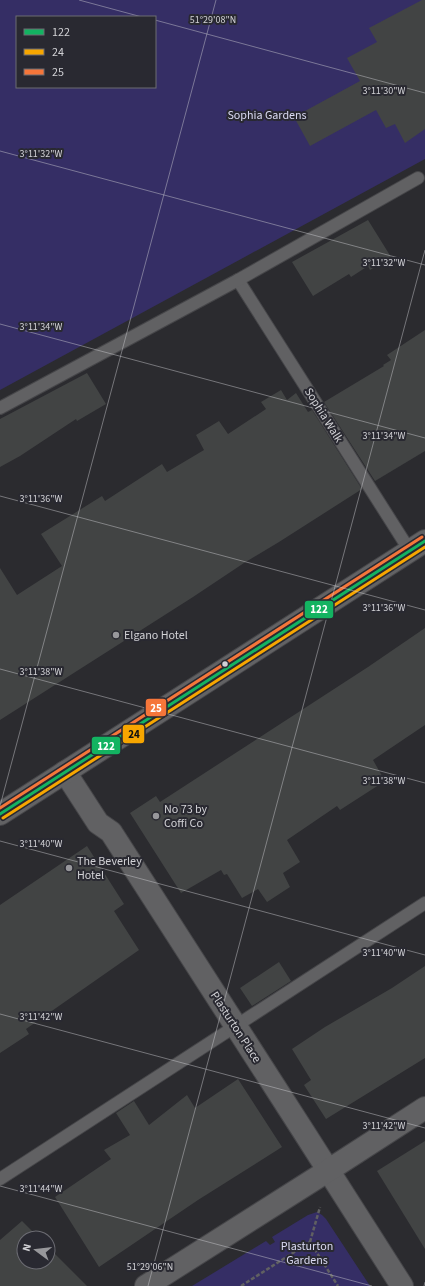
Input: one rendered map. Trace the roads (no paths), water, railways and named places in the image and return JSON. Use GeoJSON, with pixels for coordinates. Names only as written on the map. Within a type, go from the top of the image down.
{"type":"FeatureCollection","features":[{"type":"Feature","properties":{"kind":"main road"},"geometry":{"type":"LineString","coordinates":[[0,814],[418,546]]}},
{"type":"Feature","properties":{"kind":"street","name":"Plasturton Place"},"geometry":{"type":"LineString","coordinates":[[66,772],[98,823],[111,832],[402,1286]]}},
{"type":"Feature","properties":{"kind":"street"},"geometry":{"type":"LineString","coordinates":[[146,1286],[425,1108]]}},
{"type":"Feature","properties":{"kind":"lane"},"geometry":{"type":"LineString","coordinates":[[0,408],[238,280],[418,178]]}},
{"type":"Feature","properties":{"kind":"lane","name":"Sophia Walk"},"geometry":{"type":"LineString","coordinates":[[238,280],[418,546]]}},
{"type":"Feature","properties":{"kind":"lane"},"geometry":{"type":"LineString","coordinates":[[0,1179],[425,903]]}},
{"type":"Feature","properties":{"kind":"place","name":"Elgano Hotel"},"geometry":{"type":"Point","coordinates":[116,635]}},
{"type":"Feature","properties":{"kind":"place","name":"No 73 by Coffi Co"},"geometry":{"type":"Point","coordinates":[156,816]}},
{"type":"Feature","properties":{"kind":"place","name":"The Beverley Hotel"},"geometry":{"type":"Point","coordinates":[69,868]}},
{"type":"Feature","properties":{"kind":"park label","name":"Sophia Gardens"},"geometry":{"type":"Point","coordinates":[267,115]}},
{"type":"Feature","properties":{"kind":"park label","name":"Plasturton Gardens"},"geometry":{"type":"Point","coordinates":[307,1253]}}]}
